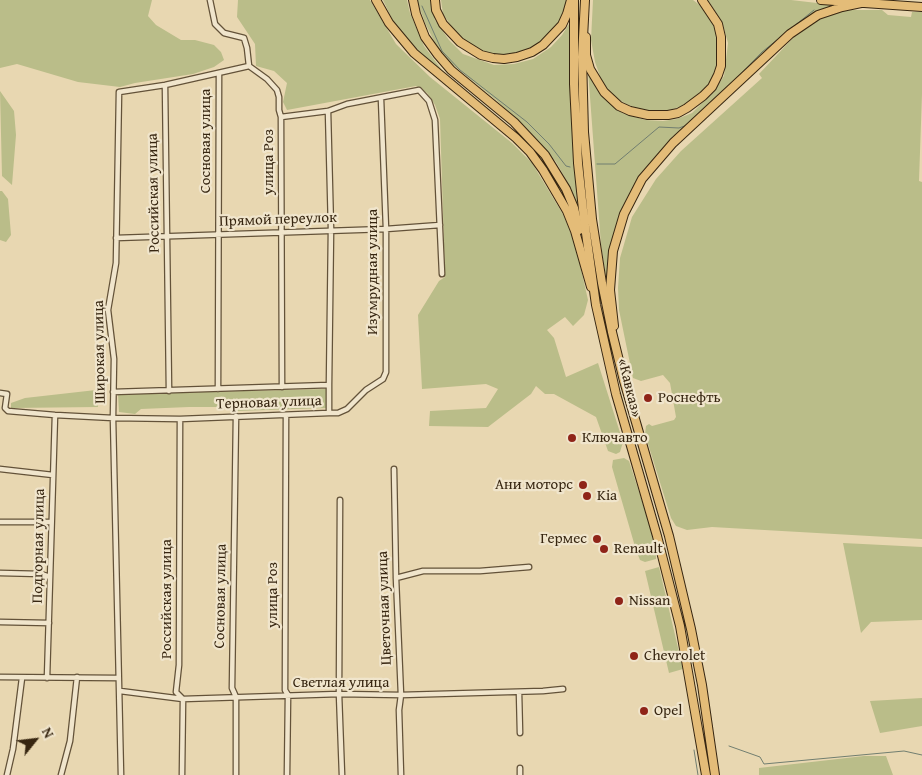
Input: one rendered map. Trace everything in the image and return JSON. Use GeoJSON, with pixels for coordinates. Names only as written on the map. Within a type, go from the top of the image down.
{"type":"FeatureCollection","features":[{"type":"Feature","properties":{"kind":"main road"},"geometry":{"type":"LineString","coordinates":[[376,0],[389,23],[414,53],[516,138],[535,158],[567,211],[575,231],[596,305]]}},
{"type":"Feature","properties":{"kind":"main road"},"geometry":{"type":"LineString","coordinates":[[413,0],[416,14],[426,37],[438,55],[451,70],[514,122],[532,140],[556,171],[574,208],[596,305]]}},
{"type":"Feature","properties":{"kind":"main road"},"geometry":{"type":"LineString","coordinates":[[435,0],[436,10],[443,24],[460,42],[481,55],[504,59],[532,52],[543,45],[562,25],[573,0]]}},
{"type":"Feature","properties":{"kind":"main road","name":"«Кавказ»"},"geometry":{"type":"LineString","coordinates":[[573,0],[574,84],[578,163],[596,305],[616,394],[673,597],[690,674],[706,775]]}},
{"type":"Feature","properties":{"kind":"main road"},"geometry":{"type":"LineString","coordinates":[[584,2],[586,55],[590,69],[604,92],[624,109],[658,116],[678,113],[696,102],[712,87],[718,75],[722,52],[721,37],[718,24],[702,0]]}},
{"type":"Feature","properties":{"kind":"main road"},"geometry":{"type":"LineString","coordinates":[[821,0],[901,3],[922,7]]}},
{"type":"Feature","properties":{"kind":"main road","name":"«Кавказ»"},"geometry":{"type":"LineString","coordinates":[[584,2],[582,65],[587,172],[602,283],[618,360],[669,536],[681,588],[702,685],[715,775]]}},
{"type":"Feature","properties":{"kind":"main road"},"geometry":{"type":"LineString","coordinates":[[618,360],[610,290],[613,251],[624,214],[642,179],[672,143],[790,34],[824,13],[842,6],[861,3]]}},
{"type":"Feature","properties":{"kind":"main road"},"geometry":{"type":"LineString","coordinates":[[643,487],[658,528],[663,530],[664,526],[646,467],[644,451]]}},
{"type":"Feature","properties":{"kind":"main road"},"geometry":{"type":"LineString","coordinates":[[673,597],[665,556],[667,551],[671,553],[681,588]]}},
{"type":"Feature","properties":{"kind":"street"},"geometry":{"type":"LineString","coordinates":[[210,0],[215,24],[220,31],[244,38],[249,66]]}},
{"type":"Feature","properties":{"kind":"street","name":"Широкая улица"},"geometry":{"type":"LineString","coordinates":[[121,775],[113,418],[114,358],[108,310],[116,263],[119,92],[165,85],[249,66]]}},
{"type":"Feature","properties":{"kind":"street","name":"улица Роз"},"geometry":{"type":"LineString","coordinates":[[249,66],[267,79],[277,90],[279,97],[281,117],[282,387]]}},
{"type":"Feature","properties":{"kind":"street","name":"Сосновая улица"},"geometry":{"type":"LineString","coordinates":[[218,389],[219,74]]}},
{"type":"Feature","properties":{"kind":"street","name":"Российская улица"},"geometry":{"type":"LineString","coordinates":[[165,85],[169,391]]}},
{"type":"Feature","properties":{"kind":"street"},"geometry":{"type":"LineString","coordinates":[[281,117],[328,111],[347,104],[381,99],[419,90],[429,101],[435,120],[442,274]]}},
{"type":"Feature","properties":{"kind":"street","name":"Изумрудная улица"},"geometry":{"type":"LineString","coordinates":[[329,414],[347,409],[366,390],[383,379],[386,372],[386,229],[381,99]]}},
{"type":"Feature","properties":{"kind":"street"},"geometry":{"type":"LineString","coordinates":[[328,111],[330,230],[329,385]]}},
{"type":"Feature","properties":{"kind":"street","name":"Прямой переулок"},"geometry":{"type":"LineString","coordinates":[[116,238],[386,229],[440,225]]}},
{"type":"Feature","properties":{"kind":"street","name":"Терновая улица"},"geometry":{"type":"LineString","coordinates":[[0,393],[7,394],[5,408],[8,411],[55,415],[180,419],[329,414],[329,385],[113,392]]}},
{"type":"Feature","properties":{"kind":"street","name":"Подгорная улица"},"geometry":{"type":"LineString","coordinates":[[47,678],[50,522],[55,415]]}},
{"type":"Feature","properties":{"kind":"street","name":"улица Роз"},"geometry":{"type":"LineString","coordinates":[[286,415],[285,690],[288,695],[287,775]]}},
{"type":"Feature","properties":{"kind":"street","name":"Сосновая улица"},"geometry":{"type":"LineString","coordinates":[[236,416],[232,688],[236,697],[236,775]]}},
{"type":"Feature","properties":{"kind":"street","name":"Российская улица"},"geometry":{"type":"LineString","coordinates":[[180,419],[179,664],[176,692],[183,699],[182,775]]}},
{"type":"Feature","properties":{"kind":"street"},"geometry":{"type":"LineString","coordinates":[[0,469],[53,475]]}},
{"type":"Feature","properties":{"kind":"street","name":"Цветочная улица"},"geometry":{"type":"LineString","coordinates":[[394,469],[401,695],[399,710],[401,775]]}},
{"type":"Feature","properties":{"kind":"street"},"geometry":{"type":"LineString","coordinates":[[340,500],[339,694],[342,775]]}},
{"type":"Feature","properties":{"kind":"street"},"geometry":{"type":"LineString","coordinates":[[0,522],[50,522]]}},
{"type":"Feature","properties":{"kind":"street"},"geometry":{"type":"LineString","coordinates":[[396,578],[423,571],[480,571],[529,567]]}},
{"type":"Feature","properties":{"kind":"street"},"geometry":{"type":"LineString","coordinates":[[0,573],[41,574],[50,577]]}},
{"type":"Feature","properties":{"kind":"street"},"geometry":{"type":"LineString","coordinates":[[0,622],[49,623]]}},
{"type":"Feature","properties":{"kind":"street"},"geometry":{"type":"LineString","coordinates":[[0,677],[118,678]]}},
{"type":"Feature","properties":{"kind":"street"},"geometry":{"type":"LineString","coordinates":[[7,775],[13,749],[22,678]]}},
{"type":"Feature","properties":{"kind":"street"},"geometry":{"type":"LineString","coordinates":[[61,775],[70,741],[77,678]]}},
{"type":"Feature","properties":{"kind":"street","name":"Светлая улица"},"geometry":{"type":"LineString","coordinates":[[120,691],[183,699],[288,695],[519,692],[563,689]]}},
{"type":"Feature","properties":{"kind":"street"},"geometry":{"type":"LineString","coordinates":[[519,692],[520,733]]}},
{"type":"Feature","properties":{"kind":"street"},"geometry":{"type":"LineString","coordinates":[[520,768],[520,775]]}},
{"type":"Feature","properties":{"kind":"green space"},"geometry":{"type":"Polygon","coordinates":[[[0,0],[152,0],[148,16],[156,25],[181,40],[195,40],[214,45],[221,52],[224,60],[214,67],[193,74],[120,87],[78,82],[17,64],[0,68],[0,0]]]}},
{"type":"Feature","properties":{"kind":"green space"},"geometry":{"type":"Polygon","coordinates":[[[238,0],[370,0],[396,44],[430,77],[512,143],[532,163],[564,216],[576,247],[588,300],[584,315],[573,326],[565,317],[547,330],[554,338],[566,377],[598,363],[623,442],[620,452],[616,454],[608,451],[596,417],[554,394],[545,394],[536,386],[531,394],[488,427],[429,426],[430,411],[486,408],[498,389],[486,384],[422,389],[418,315],[439,281],[445,277],[440,119],[435,105],[427,93],[416,86],[287,110],[283,102],[287,83],[274,71],[256,66],[255,44],[237,17],[238,0]]]}},
{"type":"Feature","properties":{"kind":"green space"},"geometry":{"type":"Polygon","coordinates":[[[383,0],[407,0],[410,13],[424,46],[442,70],[420,54],[393,21],[383,0]]]}},
{"type":"Feature","properties":{"kind":"green space"},"geometry":{"type":"Polygon","coordinates":[[[417,0],[430,0],[435,20],[449,40],[463,54],[494,65],[514,64],[533,59],[551,47],[571,21],[573,131],[579,211],[568,183],[556,162],[530,132],[496,100],[453,65],[438,49],[425,23],[417,0]]]}},
{"type":"Feature","properties":{"kind":"green space"},"geometry":{"type":"Polygon","coordinates":[[[441,0],[567,0],[560,22],[548,39],[533,50],[514,56],[495,57],[476,50],[460,39],[443,14],[441,0]]]}},
{"type":"Feature","properties":{"kind":"green space"},"geometry":{"type":"Polygon","coordinates":[[[593,0],[693,0],[701,6],[715,27],[719,46],[715,75],[707,87],[683,106],[666,111],[639,109],[613,96],[602,82],[595,62],[591,40],[593,0]]]}},
{"type":"Feature","properties":{"kind":"green space"},"geometry":{"type":"Polygon","coordinates":[[[708,0],[791,0],[834,5],[819,12],[764,55],[654,159],[636,182],[607,284],[601,245],[588,70],[606,98],[622,113],[645,120],[663,121],[677,119],[692,113],[714,91],[724,76],[728,43],[722,22],[708,0]]]}},
{"type":"Feature","properties":{"kind":"green space"},"geometry":{"type":"Polygon","coordinates":[[[882,10],[888,15],[911,17],[912,12],[922,12],[919,181],[922,182],[922,539],[712,527],[687,530],[676,526],[671,518],[645,434],[646,426],[649,424],[652,426],[674,420],[676,417],[670,383],[663,375],[641,381],[633,378],[619,310],[620,258],[632,217],[656,179],[681,151],[762,78],[759,74],[793,38],[822,18],[837,11],[882,10]]]}},
{"type":"Feature","properties":{"kind":"green space"},"geometry":{"type":"Polygon","coordinates":[[[0,91],[14,111],[16,135],[12,185],[2,176],[0,91]]]}},
{"type":"Feature","properties":{"kind":"green space"},"geometry":{"type":"Polygon","coordinates":[[[0,191],[8,199],[11,235],[6,242],[0,240],[0,191]]]}},
{"type":"Feature","properties":{"kind":"green space"},"geometry":{"type":"Polygon","coordinates":[[[327,389],[327,408],[236,411],[222,407],[189,407],[141,409],[135,414],[119,412],[118,394],[327,389]]]}},
{"type":"Feature","properties":{"kind":"green space"},"geometry":{"type":"Polygon","coordinates":[[[96,390],[98,407],[11,408],[11,403],[25,398],[96,390]]]}},
{"type":"Feature","properties":{"kind":"green space"},"geometry":{"type":"Polygon","coordinates":[[[624,458],[629,461],[656,544],[656,559],[645,562],[640,560],[636,550],[612,467],[613,460],[624,458]]]}},
{"type":"Feature","properties":{"kind":"green space"},"geometry":{"type":"Polygon","coordinates":[[[843,543],[922,547],[922,620],[871,622],[861,633],[843,543]]]}},
{"type":"Feature","properties":{"kind":"green space"},"geometry":{"type":"Polygon","coordinates":[[[659,567],[683,669],[669,673],[645,571],[659,567]]]}},
{"type":"Feature","properties":{"kind":"green space"},"geometry":{"type":"Polygon","coordinates":[[[922,698],[922,726],[880,733],[870,701],[922,698]]]}},
{"type":"Feature","properties":{"kind":"green space"},"geometry":{"type":"Polygon","coordinates":[[[864,756],[886,756],[893,775],[759,775],[759,768],[864,756]]]}},
{"type":"Feature","properties":{"kind":"waterway"},"geometry":{"type":"LineString","coordinates":[[422,6],[442,51],[460,70],[527,122],[549,144],[566,166],[570,167]]}},
{"type":"Feature","properties":{"kind":"waterway"},"geometry":{"type":"LineString","coordinates":[[729,86],[762,52],[814,10]]}},
{"type":"Feature","properties":{"kind":"waterway"},"geometry":{"type":"LineString","coordinates":[[597,164],[615,164],[659,127],[679,128],[687,125]]}},
{"type":"Feature","properties":{"kind":"waterway"},"geometry":{"type":"LineString","coordinates":[[729,746],[760,757],[764,764],[904,751],[922,755]]}},
{"type":"Feature","properties":{"kind":"waterway"},"geometry":{"type":"LineString","coordinates":[[694,750],[698,775]]}},
{"type":"Feature","properties":{"kind":"place","name":"Роснефть"},"geometry":{"type":"Point","coordinates":[648,398]}},
{"type":"Feature","properties":{"kind":"place","name":"Ключавто"},"geometry":{"type":"Point","coordinates":[572,438]}},
{"type":"Feature","properties":{"kind":"place","name":"Ани моторс"},"geometry":{"type":"Point","coordinates":[583,485]}},
{"type":"Feature","properties":{"kind":"place","name":"Kia"},"geometry":{"type":"Point","coordinates":[587,496]}},
{"type":"Feature","properties":{"kind":"place","name":"Гермес"},"geometry":{"type":"Point","coordinates":[597,539]}},
{"type":"Feature","properties":{"kind":"place","name":"Renault"},"geometry":{"type":"Point","coordinates":[604,549]}},
{"type":"Feature","properties":{"kind":"place","name":"Nissan"},"geometry":{"type":"Point","coordinates":[619,601]}},
{"type":"Feature","properties":{"kind":"place","name":"Chevrolet"},"geometry":{"type":"Point","coordinates":[634,656]}},
{"type":"Feature","properties":{"kind":"place","name":"Opel"},"geometry":{"type":"Point","coordinates":[644,711]}}]}
